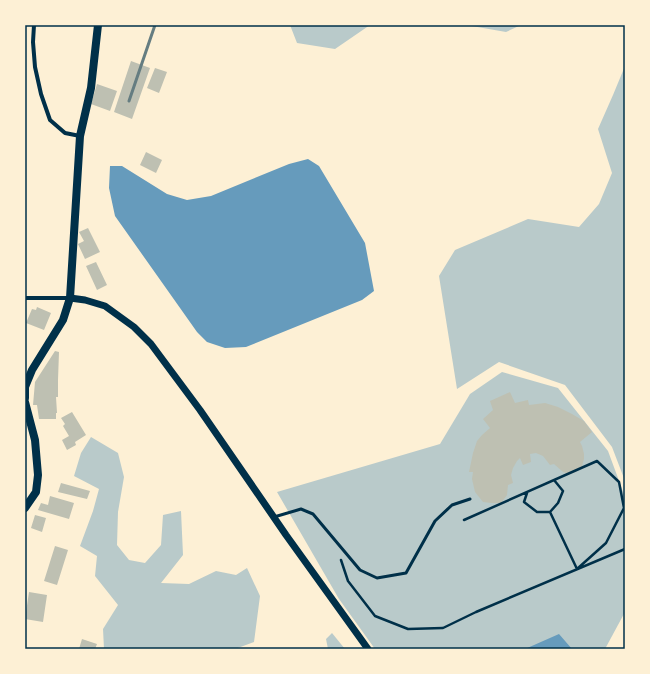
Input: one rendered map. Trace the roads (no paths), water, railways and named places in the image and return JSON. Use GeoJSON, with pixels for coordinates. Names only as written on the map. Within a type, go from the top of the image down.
{"type":"FeatureCollection","features":[{"type":"Feature","properties":{"kind":"main road"},"geometry":{"type":"LineString","coordinates":[[25,398],[25,387],[32,370],[63,320],[70,298],[80,136],[91,88],[98,25]]}},
{"type":"Feature","properties":{"kind":"main road"},"geometry":{"type":"LineString","coordinates":[[25,402],[35,440],[38,475],[36,492],[25,508]]}},
{"type":"Feature","properties":{"kind":"street"},"geometry":{"type":"LineString","coordinates":[[34,25],[33,42],[35,67],[41,94],[50,120],[65,133],[80,136]]}},
{"type":"Feature","properties":{"kind":"street"},"geometry":{"type":"LineString","coordinates":[[25,298],[70,298],[85,300],[105,306],[134,327],[151,344],[200,410],[368,649]]}},
{"type":"Feature","properties":{"kind":"lane"},"geometry":{"type":"LineString","coordinates":[[274,517],[301,509],[313,514],[360,570],[377,578],[406,573],[435,521],[452,505],[470,499]]}},
{"type":"Feature","properties":{"kind":"water"},"geometry":{"type":"Polygon","coordinates":[[[308,159],[319,166],[365,243],[374,291],[362,300],[246,347],[225,348],[207,342],[197,332],[115,216],[109,188],[110,166],[122,166],[167,194],[187,200],[211,196],[289,164],[308,159]]]}},
{"type":"Feature","properties":{"kind":"water"},"geometry":{"type":"Polygon","coordinates":[[[559,634],[572,649],[525,649],[559,634]]]}},
{"type":"Feature","properties":{"kind":"railway"},"geometry":{"type":"LineString","coordinates":[[129,101],[155,25]]}}]}
